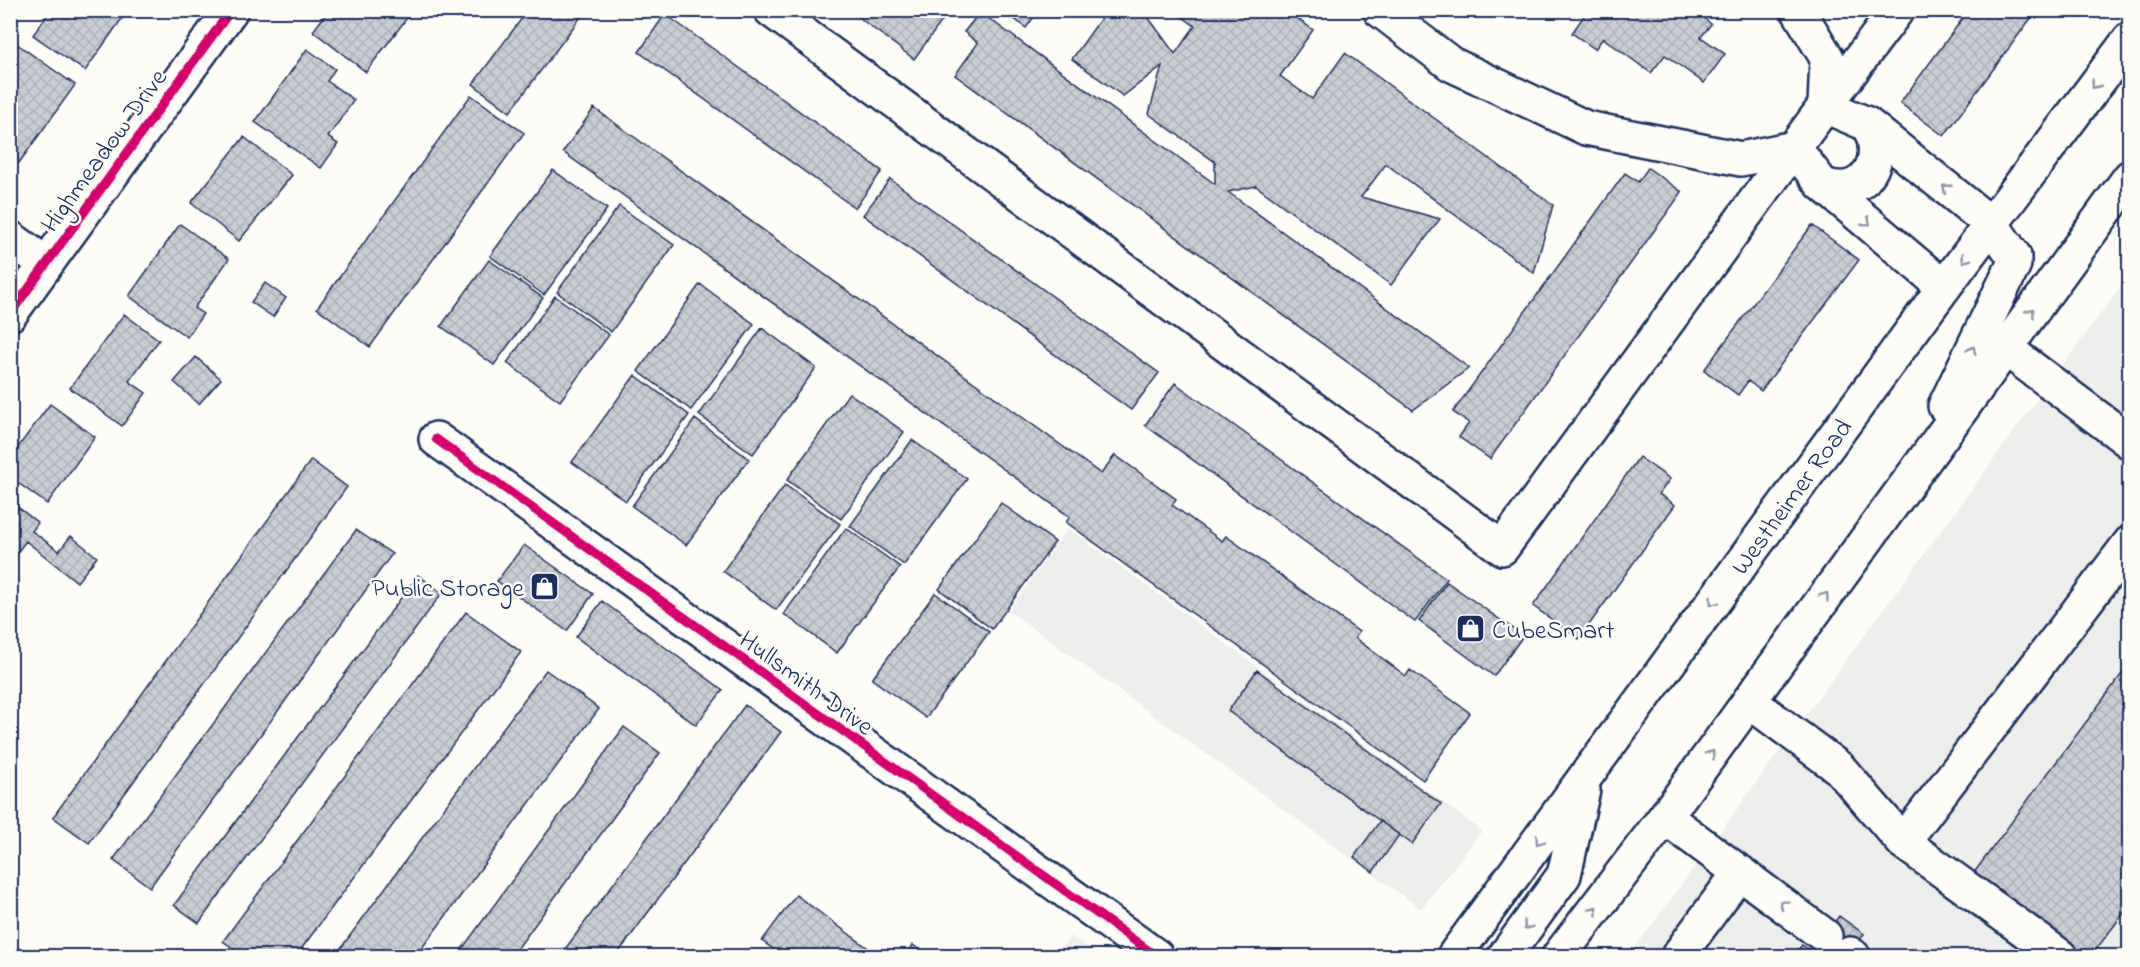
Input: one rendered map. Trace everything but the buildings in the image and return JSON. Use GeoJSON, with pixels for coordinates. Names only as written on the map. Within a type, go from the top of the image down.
{"type":"FeatureCollection","features":[{"type":"Feature","properties":{"kind":"main road","name":"Highmeadow Drive"},"geometry":{"type":"LineString","coordinates":[[10,314],[231,10]]}},
{"type":"Feature","properties":{"kind":"main road"},"geometry":{"type":"LineString","coordinates":[[771,10],[1502,548],[1897,10]]}},
{"type":"Feature","properties":{"kind":"main road"},"geometry":{"type":"LineString","coordinates":[[1380,10],[1451,64],[1586,128],[1741,159],[1794,148]]}},
{"type":"Feature","properties":{"kind":"main road"},"geometry":{"type":"LineString","coordinates":[[1798,10],[1827,58],[1825,106]]}},
{"type":"Feature","properties":{"kind":"main road","name":"Westheimer Road"},"geometry":{"type":"LineString","coordinates":[[1454,957],[1944,287],[2130,39]]}},
{"type":"Feature","properties":{"kind":"main road"},"geometry":{"type":"LineString","coordinates":[[1825,106],[1867,124],[1991,224],[2014,256],[2014,264],[1911,478]]}},
{"type":"Feature","properties":{"kind":"main road"},"geometry":{"type":"LineString","coordinates":[[1822,184],[1840,188],[1853,186],[1864,179],[1872,169],[1876,146],[1867,124]]}},
{"type":"Feature","properties":{"kind":"main road"},"geometry":{"type":"LineString","coordinates":[[1794,148],[1822,184],[1944,287]]}},
{"type":"Feature","properties":{"kind":"main road"},"geometry":{"type":"LineString","coordinates":[[1559,957],[1665,817],[2130,177]]}},
{"type":"Feature","properties":{"kind":"main road"},"geometry":{"type":"LineString","coordinates":[[10,238],[46,264]]}},
{"type":"Feature","properties":{"kind":"main road"},"geometry":{"type":"LineString","coordinates":[[2005,348],[2130,442]]}},
{"type":"Feature","properties":{"kind":"main road","name":"Hullsmith Drive"},"geometry":{"type":"LineString","coordinates":[[436,440],[1156,957]]}},
{"type":"Feature","properties":{"kind":"main road"},"geometry":{"type":"LineString","coordinates":[[1903,842],[2130,543]]}},
{"type":"Feature","properties":{"kind":"main road"},"geometry":{"type":"LineString","coordinates":[[1749,700],[1839,768],[1903,842],[2060,957]]}},
{"type":"Feature","properties":{"kind":"main road"},"geometry":{"type":"LineString","coordinates":[[1505,957],[1564,875],[1586,777]]}},
{"type":"Feature","properties":{"kind":"main road"},"geometry":{"type":"LineString","coordinates":[[1665,817],[1842,949]]}},
{"type":"Feature","properties":{"kind":"main road"},"geometry":{"type":"LineString","coordinates":[[1678,957],[1740,872]]}},
{"type":"Feature","properties":{"kind":"shaded area"},"geometry":{"type":"Polygon","coordinates":[[[2129,275],[2129,956],[2001,956],[1991,950],[1986,956],[1629,956],[2129,275]]]}},
{"type":"Feature","properties":{"kind":"shaded area"},"geometry":{"type":"Polygon","coordinates":[[[1068,528],[1482,831],[1421,909],[1009,611],[1068,528]]]}},
{"type":"Feature","properties":{"kind":"shaded area"},"geometry":{"type":"Polygon","coordinates":[[[1071,936],[1101,956],[1055,956],[1071,936]]]}},
{"type":"Feature","properties":{"kind":"cycle path"},"geometry":{"type":"LineString","coordinates":[[10,314],[231,10]]}},
{"type":"Feature","properties":{"kind":"cycle path"},"geometry":{"type":"LineString","coordinates":[[436,439],[1156,956]]}},
{"type":"Feature","properties":{"kind":"place","name":"Public Storage"},"geometry":{"type":"Point","coordinates":[545,587]}},
{"type":"Feature","properties":{"kind":"place","name":"CubeSmart"},"geometry":{"type":"Point","coordinates":[1471,629]}}]}
